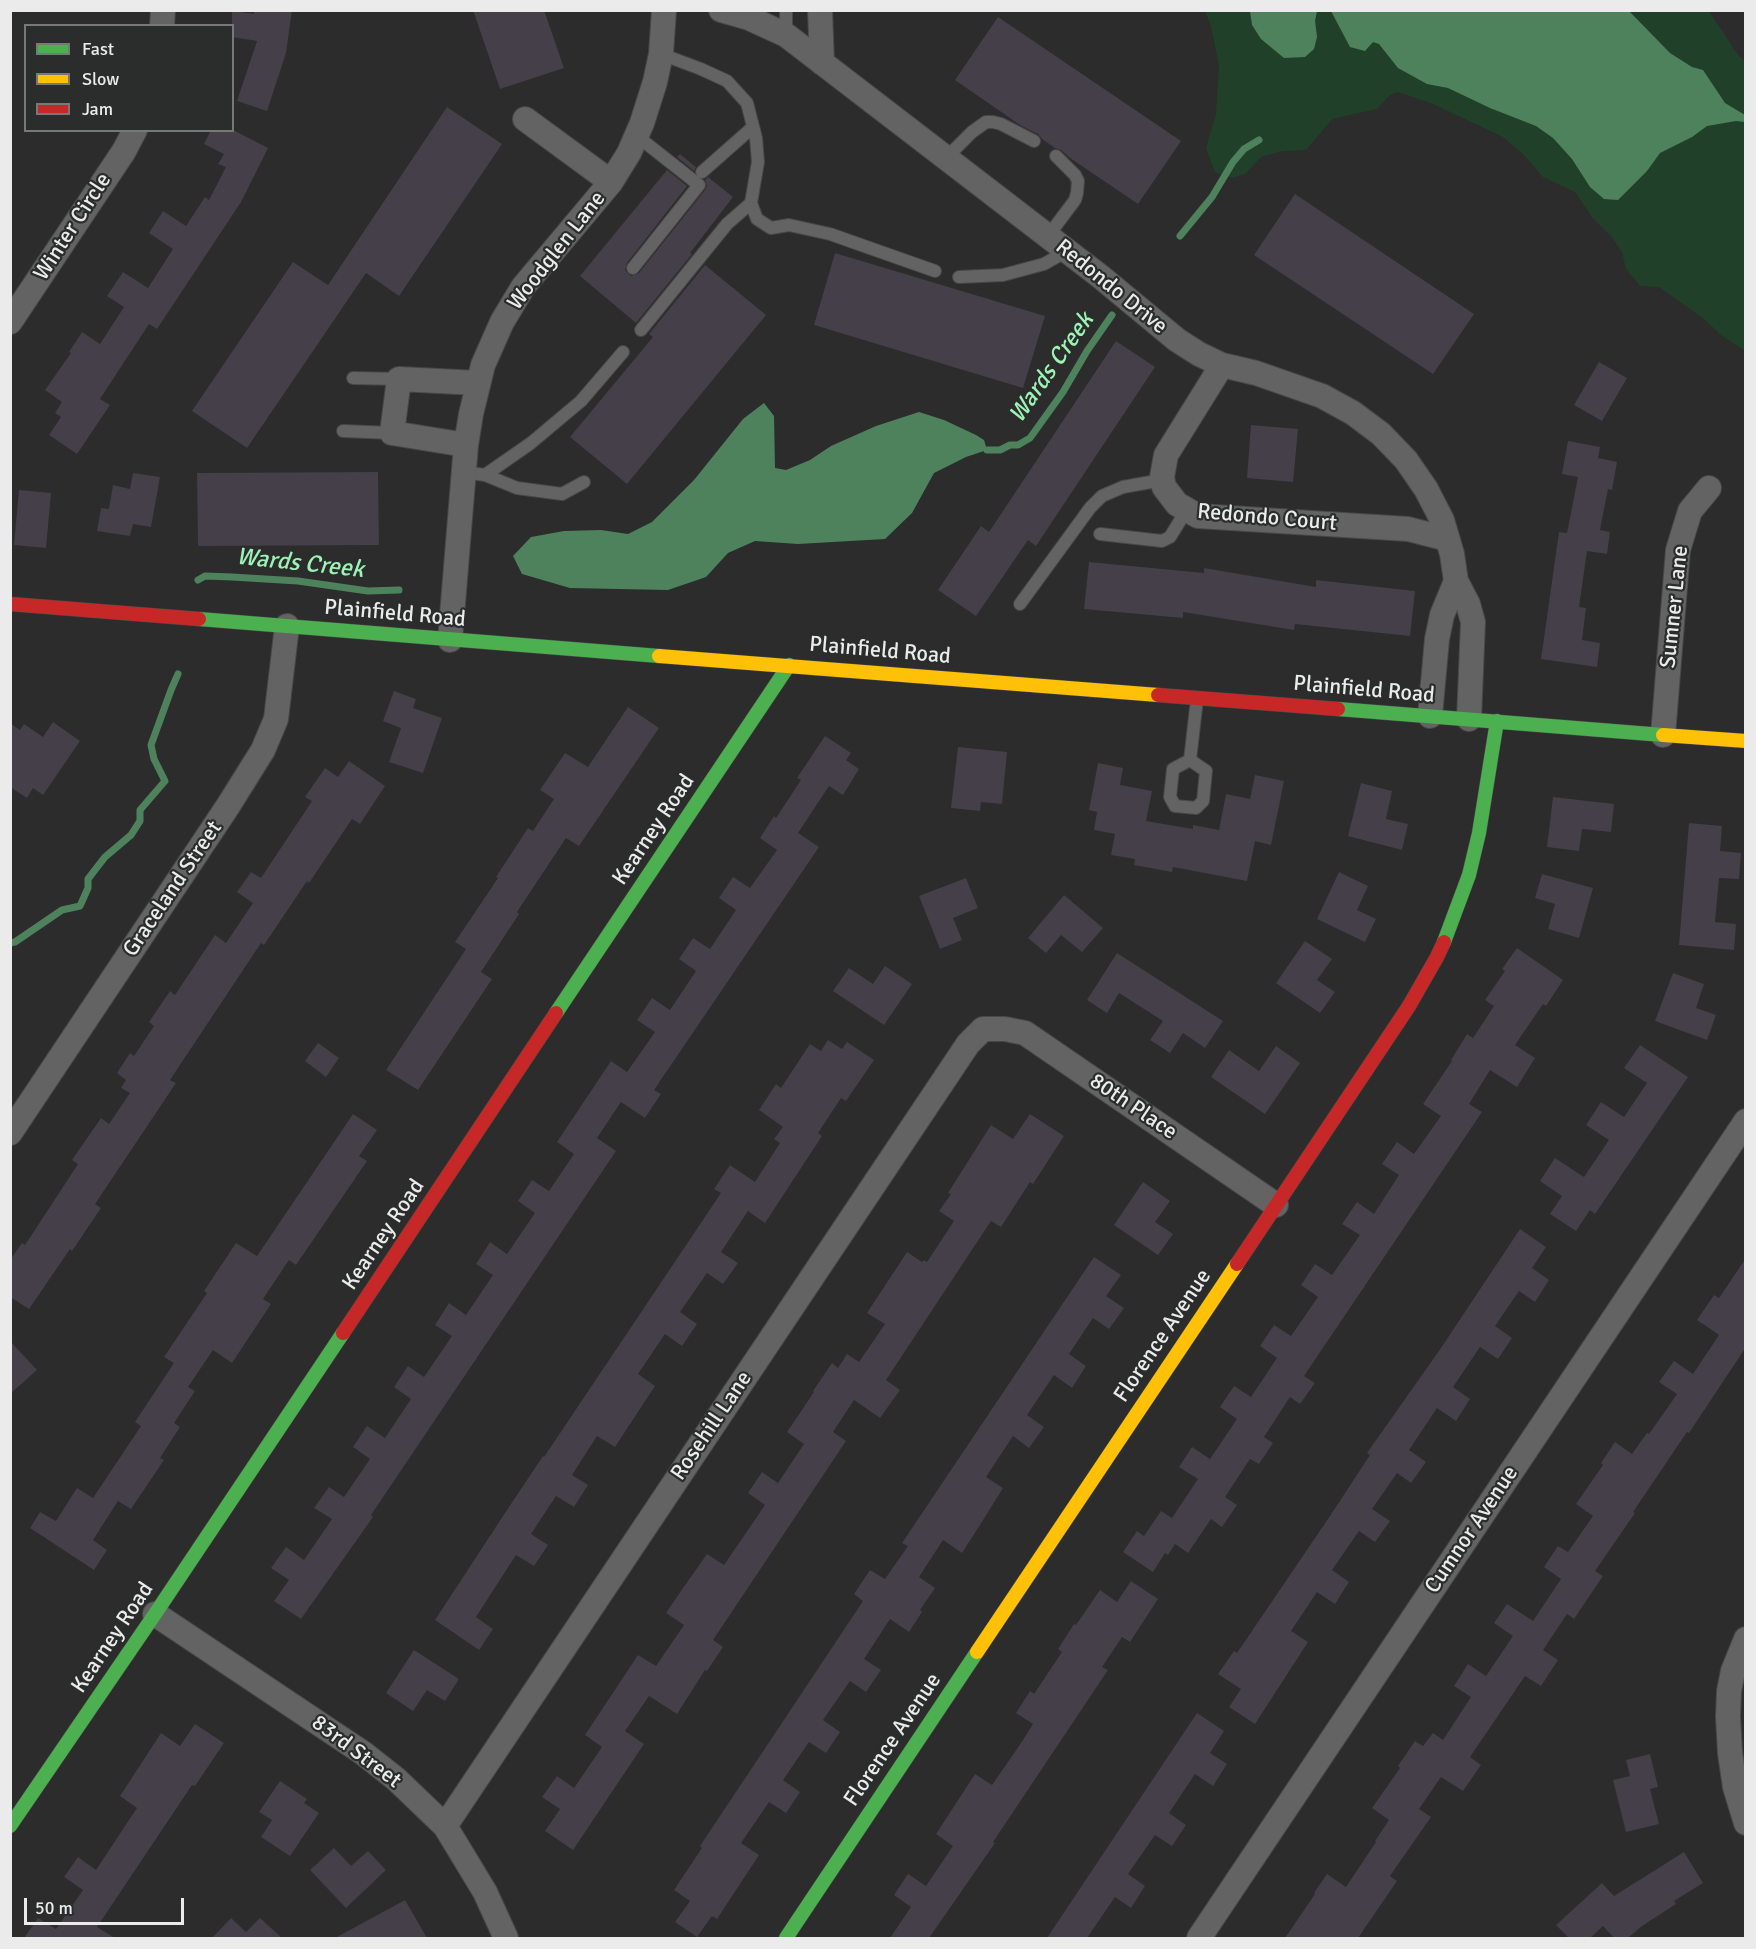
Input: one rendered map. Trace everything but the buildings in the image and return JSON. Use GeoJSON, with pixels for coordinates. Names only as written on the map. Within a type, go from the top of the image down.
{"type":"FeatureCollection","features":[{"type":"Feature","properties":{"kind":"street","name":"Woodglen Lane"},"geometry":{"type":"LineString","coordinates":[[450,640],[474,474],[466,445],[483,365],[502,322],[523,287],[611,182],[637,136],[661,54],[664,10]]}},
{"type":"Feature","properties":{"kind":"street","name":"Redondo Drive"},"geometry":{"type":"LineString","coordinates":[[721,10],[749,18],[786,35],[1048,236],[1177,340],[1199,354],[1222,364],[1322,396],[1353,413],[1382,434],[1406,460],[1426,489],[1442,520],[1456,581],[1468,604],[1473,622],[1469,719]]}},
{"type":"Feature","properties":{"kind":"street"},"geometry":{"type":"LineString","coordinates":[[820,10],[822,63]]}},
{"type":"Feature","properties":{"kind":"street"},"geometry":{"type":"LineString","coordinates":[[525,119],[611,182]]}},
{"type":"Feature","properties":{"kind":"street","name":"Winter Circle"},"geometry":{"type":"LineString","coordinates":[[10,322],[124,151],[134,132]]}},
{"type":"Feature","properties":{"kind":"street"},"geometry":{"type":"LineString","coordinates":[[1162,480],[1166,455],[1222,364]]}},
{"type":"Feature","properties":{"kind":"street"},"geometry":{"type":"LineString","coordinates":[[466,445],[392,433],[399,379],[478,383]]}},
{"type":"Feature","properties":{"kind":"street","name":"Redondo Court"},"geometry":{"type":"LineString","coordinates":[[1162,480],[1170,497],[1186,511],[1198,516],[1408,529],[1447,539]]}},
{"type":"Feature","properties":{"kind":"street","name":"Sumner Lane"},"geometry":{"type":"LineString","coordinates":[[1663,735],[1678,550],[1690,511],[1709,488]]}},
{"type":"Feature","properties":{"kind":"street"},"geometry":{"type":"LineString","coordinates":[[1430,716],[1437,639],[1442,615],[1456,581]]}},
{"type":"Feature","properties":{"kind":"street","name":"Plainfield Road"},"geometry":{"type":"LineString","coordinates":[[10,604],[1746,741]]}},
{"type":"Feature","properties":{"kind":"street","name":"Graceland Street"},"geometry":{"type":"LineString","coordinates":[[10,1133],[263,750],[276,719],[287,626]]}},
{"type":"Feature","properties":{"kind":"street","name":"Kearney Road"},"geometry":{"type":"LineString","coordinates":[[10,1826],[156,1614],[789,665]]}},
{"type":"Feature","properties":{"kind":"street","name":"Florence Avenue"},"geometry":{"type":"LineString","coordinates":[[786,1938],[1409,1006],[1437,957],[1469,875],[1479,833],[1497,721]]}},
{"type":"Feature","properties":{"kind":"street","name":"80th Place"},"geometry":{"type":"LineString","coordinates":[[983,1029],[1005,1029],[1025,1033],[1276,1204]]}},
{"type":"Feature","properties":{"kind":"street","name":"Rosehill Lane"},"geometry":{"type":"LineString","coordinates":[[445,1826],[968,1044],[983,1029]]}},
{"type":"Feature","properties":{"kind":"street","name":"Cumnor Avenue"},"geometry":{"type":"LineString","coordinates":[[1199,1938],[1746,1121]]}},
{"type":"Feature","properties":{"kind":"street","name":"83rd Street"},"geometry":{"type":"LineString","coordinates":[[156,1614],[363,1753],[396,1779],[445,1826],[485,1892],[506,1938]]}},
{"type":"Feature","properties":{"kind":"street"},"geometry":{"type":"LineString","coordinates":[[1746,1639],[1733,1671],[1729,1691],[1728,1717],[1735,1787],[1746,1823]]}},
{"type":"Feature","properties":{"kind":"lane"},"geometry":{"type":"LineString","coordinates":[[786,10],[786,35]]}},
{"type":"Feature","properties":{"kind":"lane"},"geometry":{"type":"LineString","coordinates":[[661,54],[727,81],[747,103],[756,138],[758,162],[751,203],[757,219],[771,228],[789,225],[830,234],[935,272]]}},
{"type":"Feature","properties":{"kind":"lane"},"geometry":{"type":"LineString","coordinates":[[946,158],[972,132],[986,122],[1001,124],[1034,141]]}},
{"type":"Feature","properties":{"kind":"lane"},"geometry":{"type":"LineString","coordinates":[[702,172],[753,127]]}},
{"type":"Feature","properties":{"kind":"lane"},"geometry":{"type":"LineString","coordinates":[[633,268],[699,185],[637,136]]}},
{"type":"Feature","properties":{"kind":"lane"},"geometry":{"type":"LineString","coordinates":[[1048,236],[1077,194],[1078,181],[1075,175],[1056,156]]}},
{"type":"Feature","properties":{"kind":"lane"},"geometry":{"type":"LineString","coordinates":[[641,330],[727,224],[751,203]]}},
{"type":"Feature","properties":{"kind":"lane"},"geometry":{"type":"LineString","coordinates":[[959,277],[1003,275],[1044,264],[1067,251]]}},
{"type":"Feature","properties":{"kind":"lane"},"geometry":{"type":"LineString","coordinates":[[474,474],[531,443],[581,400],[623,352]]}},
{"type":"Feature","properties":{"kind":"lane"},"geometry":{"type":"LineString","coordinates":[[353,378],[399,379]]}},
{"type":"Feature","properties":{"kind":"lane"},"geometry":{"type":"LineString","coordinates":[[343,431],[392,433]]}},
{"type":"Feature","properties":{"kind":"lane"},"geometry":{"type":"LineString","coordinates":[[474,474],[517,488],[562,494],[584,482]]}},
{"type":"Feature","properties":{"kind":"lane"},"geometry":{"type":"LineString","coordinates":[[1020,604],[1090,508],[1102,496],[1123,487],[1162,480]]}},
{"type":"Feature","properties":{"kind":"lane"},"geometry":{"type":"LineString","coordinates":[[1100,534],[1162,541],[1170,537],[1186,511]]}},
{"type":"Feature","properties":{"kind":"lane"},"geometry":{"type":"LineString","coordinates":[[1190,760],[1197,698]]}},
{"type":"Feature","properties":{"kind":"shaded area"},"geometry":{"type":"Polygon","coordinates":[[[1205,11],[1709,11],[1738,55],[1745,61],[1745,351],[1659,287],[1640,286],[1626,269],[1622,252],[1612,237],[1592,217],[1575,192],[1543,177],[1524,155],[1503,137],[1433,104],[1398,92],[1390,95],[1377,109],[1332,119],[1306,150],[1282,151],[1261,157],[1245,174],[1232,178],[1215,172],[1206,148],[1216,114],[1219,66],[1211,26],[1205,11]]]}},
{"type":"Feature","properties":{"kind":"shaded area"},"geometry":{"type":"Polygon","coordinates":[[[1250,11],[1317,11],[1315,21],[1317,37],[1314,49],[1305,57],[1284,58],[1261,39],[1252,25],[1250,11]]]}},
{"type":"Feature","properties":{"kind":"shaded area"},"geometry":{"type":"Polygon","coordinates":[[[1331,11],[1629,11],[1670,53],[1692,67],[1703,70],[1725,103],[1745,115],[1745,122],[1736,121],[1707,126],[1692,137],[1660,153],[1647,171],[1618,200],[1604,199],[1590,187],[1572,159],[1553,138],[1536,126],[1448,88],[1427,84],[1398,68],[1379,44],[1373,42],[1365,51],[1350,47],[1331,11]]]}},
{"type":"Feature","properties":{"kind":"shaded area"},"geometry":{"type":"Polygon","coordinates":[[[764,403],[774,416],[775,468],[786,470],[876,426],[919,412],[944,420],[976,435],[984,440],[987,450],[966,457],[934,473],[912,513],[885,539],[798,544],[755,541],[728,553],[706,577],[668,590],[570,588],[522,574],[513,556],[531,537],[564,531],[601,530],[628,534],[652,522],[694,480],[743,419],[764,403]]]}},
{"type":"Feature","properties":{"kind":"waterway","name":"Wards Creek"},"geometry":{"type":"LineString","coordinates":[[1180,236],[1212,197],[1233,162],[1244,149],[1259,140]]}},
{"type":"Feature","properties":{"kind":"waterway","name":"Wards Creek"},"geometry":{"type":"LineString","coordinates":[[987,450],[1000,450],[1010,445],[1018,445],[1030,438],[1063,392],[1112,315]]}},
{"type":"Feature","properties":{"kind":"waterway","name":"Wards Creek"},"geometry":{"type":"LineString","coordinates":[[198,580],[205,576],[232,577],[298,581],[368,591],[399,590]]}},
{"type":"Feature","properties":{"kind":"waterway","name":"Wards Creek"},"geometry":{"type":"LineString","coordinates":[[10,943],[15,942],[62,910],[80,906],[88,888],[88,879],[105,857],[131,835],[140,821],[140,810],[165,781],[154,759],[151,745],[178,674]]}},
{"type":"Feature","properties":{"kind":"traffic: fast"},"geometry":{"type":"LineString","coordinates":[[199,619],[659,656]]}},
{"type":"Feature","properties":{"kind":"traffic: fast"},"geometry":{"type":"LineString","coordinates":[[556,1013],[789,665]]}},
{"type":"Feature","properties":{"kind":"traffic: fast"},"geometry":{"type":"LineString","coordinates":[[1338,709],[1663,735]]}},
{"type":"Feature","properties":{"kind":"traffic: fast"},"geometry":{"type":"LineString","coordinates":[[1444,942],[1469,875],[1479,833],[1497,721]]}},
{"type":"Feature","properties":{"kind":"traffic: fast"},"geometry":{"type":"LineString","coordinates":[[10,1826],[343,1333]]}},
{"type":"Feature","properties":{"kind":"traffic: fast"},"geometry":{"type":"LineString","coordinates":[[786,1938],[977,1652]]}},
{"type":"Feature","properties":{"kind":"traffic: slow"},"geometry":{"type":"LineString","coordinates":[[659,656],[1158,695]]}},
{"type":"Feature","properties":{"kind":"traffic: slow"},"geometry":{"type":"LineString","coordinates":[[1663,735],[1746,741]]}},
{"type":"Feature","properties":{"kind":"traffic: slow"},"geometry":{"type":"LineString","coordinates":[[977,1652],[1237,1264]]}},
{"type":"Feature","properties":{"kind":"traffic: jam"},"geometry":{"type":"LineString","coordinates":[[10,604],[199,619]]}},
{"type":"Feature","properties":{"kind":"traffic: jam"},"geometry":{"type":"LineString","coordinates":[[1158,695],[1338,709]]}},
{"type":"Feature","properties":{"kind":"traffic: jam"},"geometry":{"type":"LineString","coordinates":[[1237,1264],[1409,1006],[1444,942]]}},
{"type":"Feature","properties":{"kind":"traffic: jam"},"geometry":{"type":"LineString","coordinates":[[343,1333],[556,1013]]}}]}
